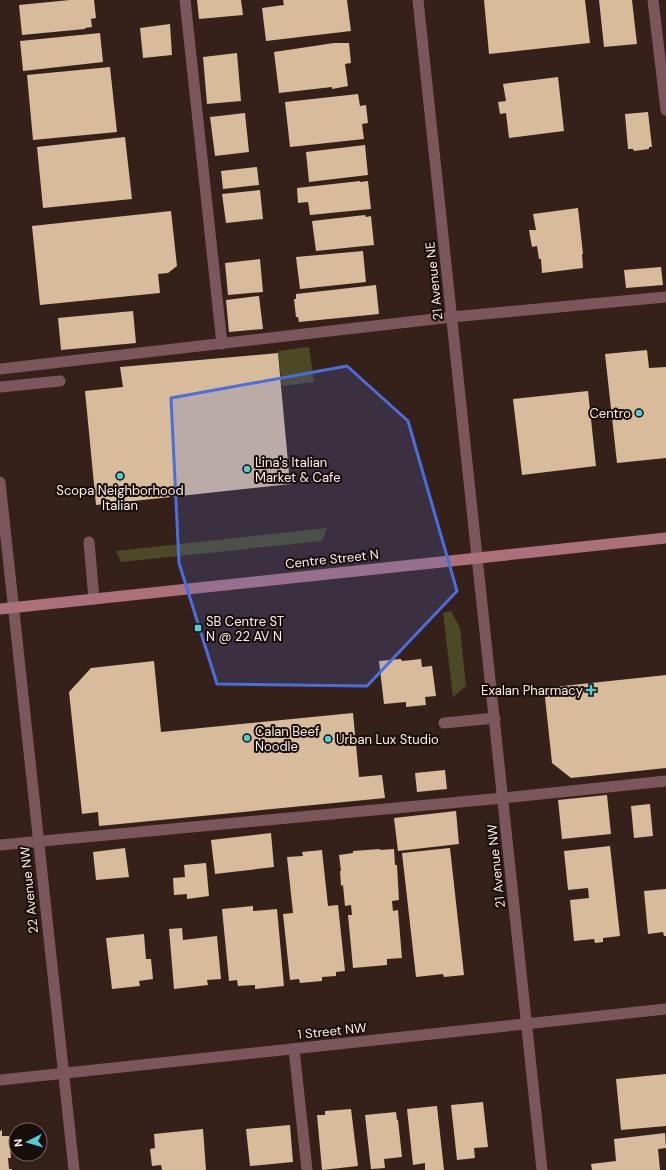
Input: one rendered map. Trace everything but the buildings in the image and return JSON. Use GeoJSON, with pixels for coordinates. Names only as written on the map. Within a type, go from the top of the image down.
{"type":"FeatureCollection","features":[{"type":"Feature","properties":{"kind":"main road","name":"Centre Street N"},"geometry":{"type":"LineString","coordinates":[[0,608],[478,559],[666,538]]}},
{"type":"Feature","properties":{"kind":"street"},"geometry":{"type":"LineString","coordinates":[[185,0],[222,344]]}},
{"type":"Feature","properties":{"kind":"street","name":"21 Avenue NE"},"geometry":{"type":"LineString","coordinates":[[418,0],[478,559]]}},
{"type":"Feature","properties":{"kind":"street"},"geometry":{"type":"LineString","coordinates":[[653,0],[666,110]]}},
{"type":"Feature","properties":{"kind":"street"},"geometry":{"type":"LineString","coordinates":[[0,369],[452,317],[666,297]]}},
{"type":"Feature","properties":{"kind":"street"},"geometry":{"type":"LineString","coordinates":[[0,387],[60,381]]}},
{"type":"Feature","properties":{"kind":"street","name":"22 Avenue NW"},"geometry":{"type":"LineString","coordinates":[[0,482],[74,1170]]}},
{"type":"Feature","properties":{"kind":"street"},"geometry":{"type":"LineString","coordinates":[[89,542],[94,598]]}},
{"type":"Feature","properties":{"kind":"street","name":"21 Avenue NW"},"geometry":{"type":"LineString","coordinates":[[478,559],[542,1170]]}},
{"type":"Feature","properties":{"kind":"street"},"geometry":{"type":"LineString","coordinates":[[444,723],[495,718]]}},
{"type":"Feature","properties":{"kind":"street"},"geometry":{"type":"LineString","coordinates":[[0,845],[503,798],[666,781]]}},
{"type":"Feature","properties":{"kind":"street","name":"1 Street NW"},"geometry":{"type":"LineString","coordinates":[[0,1080],[666,1010]]}},
{"type":"Feature","properties":{"kind":"street"},"geometry":{"type":"LineString","coordinates":[[294,1049],[307,1170]]}},
{"type":"Feature","properties":{"kind":"highlighted area"},"geometry":{"type":"Polygon","coordinates":[[[347,366],[408,421],[457,591],[367,686],[217,684],[179,563],[171,398],[347,366]]]}},
{"type":"Feature","properties":{"kind":"shaded area"},"geometry":{"type":"Polygon","coordinates":[[[309,347],[314,382],[282,386],[278,351],[309,347]]]}},
{"type":"Feature","properties":{"kind":"shaded area"},"geometry":{"type":"Polygon","coordinates":[[[327,528],[322,541],[121,562],[116,551],[327,528]]]}},
{"type":"Feature","properties":{"kind":"shaded area"},"geometry":{"type":"Polygon","coordinates":[[[451,611],[460,628],[466,686],[453,697],[443,613],[451,611]]]}},
{"type":"Feature","properties":{"kind":"place","name":"Centro"},"geometry":{"type":"Point","coordinates":[639,413]}},
{"type":"Feature","properties":{"kind":"place","name":"Lina's Italian Market & Cafe"},"geometry":{"type":"Point","coordinates":[247,469]}},
{"type":"Feature","properties":{"kind":"place","name":"Scopa Neighborhood Italian"},"geometry":{"type":"Point","coordinates":[120,476]}},
{"type":"Feature","properties":{"kind":"place","name":"SB Centre ST N @ 22 AV N"},"geometry":{"type":"Point","coordinates":[198,628]}},
{"type":"Feature","properties":{"kind":"place","name":"Exalan Pharmacy"},"geometry":{"type":"Point","coordinates":[591,690]}},
{"type":"Feature","properties":{"kind":"place","name":"Calan Beef Noodle"},"geometry":{"type":"Point","coordinates":[247,738]}},
{"type":"Feature","properties":{"kind":"place","name":"Urban Lux Studio"},"geometry":{"type":"Point","coordinates":[328,739]}}]}
